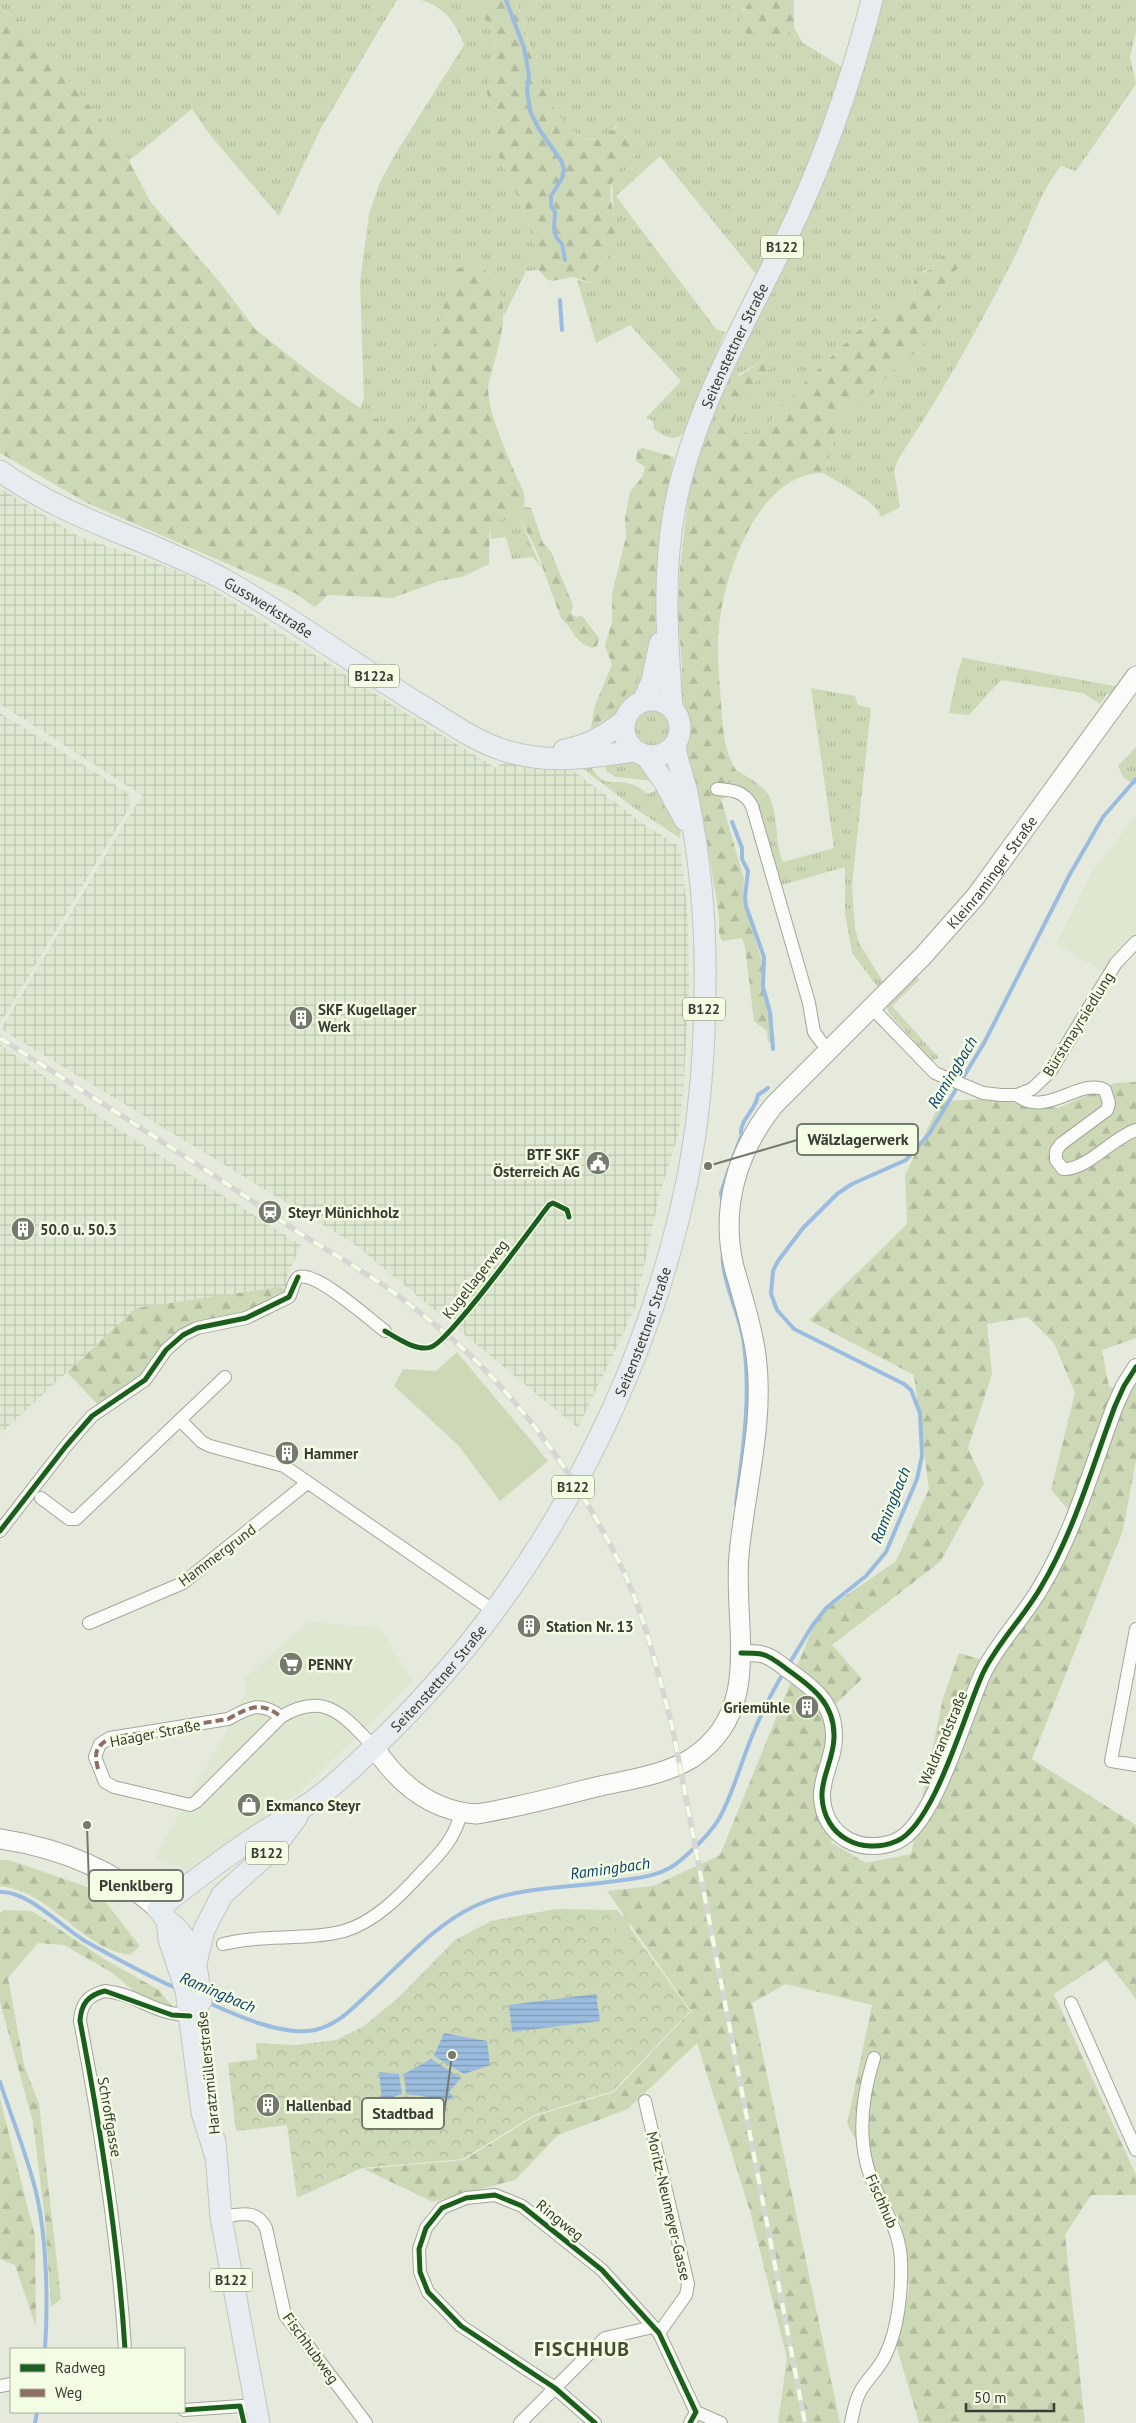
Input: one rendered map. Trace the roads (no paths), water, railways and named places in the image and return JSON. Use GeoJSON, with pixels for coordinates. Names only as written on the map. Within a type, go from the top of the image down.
{"type":"FeatureCollection","features":[{"type":"Feature","properties":{"kind":"main road","name":"Seitenstettner Straße"},"geometry":{"type":"LineString","coordinates":[[672,708],[665,618],[666,566],[671,531],[690,449],[724,362],[815,175],[848,85],[872,0]]}},
{"type":"Feature","properties":{"kind":"main road","name":"Gusswerkstraße"},"geometry":{"type":"LineString","coordinates":[[0,470],[45,498],[86,520],[186,560],[224,579],[411,700],[465,732],[502,749],[532,756],[571,760],[640,754]]}},
{"type":"Feature","properties":{"kind":"main road","name":"Seitenstettner Straße"},"geometry":{"type":"LineString","coordinates":[[643,701],[656,666],[665,618]]}},
{"type":"Feature","properties":{"kind":"main road","name":"Kleinraminger Straße"},"geometry":{"type":"LineString","coordinates":[[741,1653],[739,1562],[756,1430],[759,1377],[752,1332],[734,1265],[729,1232],[733,1183],[744,1152],[774,1104],[943,935],[976,896],[1136,676]]}},
{"type":"Feature","properties":{"kind":"main road"},"geometry":{"type":"LineString","coordinates":[[643,701],[663,702],[672,708]]}},
{"type":"Feature","properties":{"kind":"main road","name":"B122"},"geometry":{"type":"LineString","coordinates":[[640,754],[627,742],[624,732],[624,721],[635,706],[643,701]]}},
{"type":"Feature","properties":{"kind":"main road","name":"B122"},"geometry":{"type":"LineString","coordinates":[[672,708],[678,716],[680,726],[676,745]]}},
{"type":"Feature","properties":{"kind":"main road","name":"Gusswerkstraße"},"geometry":{"type":"LineString","coordinates":[[532,756],[590,744],[624,721]]}},
{"type":"Feature","properties":{"kind":"main road","name":"Seitenstettner Straße"},"geometry":{"type":"LineString","coordinates":[[162,1915],[262,1832],[306,1806],[374,1747],[429,1691],[494,1611],[549,1527],[580,1474],[614,1407],[646,1327],[675,1231],[688,1177],[703,1050],[704,945],[701,894],[688,796],[677,760],[676,745]]}},
{"type":"Feature","properties":{"kind":"main road"},"geometry":{"type":"LineString","coordinates":[[640,754],[658,757],[668,753],[676,745]]}},
{"type":"Feature","properties":{"kind":"main road","name":"Seitenstettner Straße"},"geometry":{"type":"LineString","coordinates":[[640,754],[665,783],[695,840]]}},
{"type":"Feature","properties":{"kind":"main road"},"geometry":{"type":"LineString","coordinates":[[374,1747],[394,1773],[421,1796],[435,1805],[462,1813],[476,1814],[501,1810],[638,1777],[689,1760],[718,1735],[726,1722],[737,1694],[741,1653]]}},
{"type":"Feature","properties":{"kind":"main road","name":"Seitenstettner Straße"},"geometry":{"type":"LineString","coordinates":[[196,1963],[204,1930],[222,1896],[273,1848],[306,1806]]}},
{"type":"Feature","properties":{"kind":"main road"},"geometry":{"type":"LineString","coordinates":[[0,1839],[45,1848],[90,1865],[133,1889],[184,1935],[196,1963]]}},
{"type":"Feature","properties":{"kind":"main road"},"geometry":{"type":"LineString","coordinates":[[162,1915],[188,1920],[222,1896]]}},
{"type":"Feature","properties":{"kind":"main road","name":"Haratzmüllerstraße"},"geometry":{"type":"LineString","coordinates":[[162,1915],[194,2013],[215,2110],[215,2154],[221,2217],[236,2307],[260,2417]]}},
{"type":"Feature","properties":{"kind":"main road","name":"Haratzmüllerstraße"},"geometry":{"type":"LineString","coordinates":[[194,2013],[196,1963]]}},
{"type":"Feature","properties":{"kind":"street"},"geometry":{"type":"LineString","coordinates":[[717,789],[734,790],[743,794],[752,806],[809,1003],[814,1032],[828,1051]]}},
{"type":"Feature","properties":{"kind":"street","name":"Bürstmayrsiedlung"},"geometry":{"type":"LineString","coordinates":[[1017,1095],[1032,1089],[1050,1072],[1116,963],[1136,942]]}},
{"type":"Feature","properties":{"kind":"street"},"geometry":{"type":"LineString","coordinates":[[872,1008],[922,1062],[935,1073],[983,1092],[1001,1096],[1017,1095],[1028,1100],[1056,1101],[1091,1086],[1104,1090],[1109,1102],[1107,1110],[1061,1144],[1056,1151],[1056,1160],[1063,1169],[1070,1170],[1079,1166],[1107,1145],[1136,1130]]}},
{"type":"Feature","properties":{"kind":"street"},"geometry":{"type":"LineString","coordinates":[[0,1531],[66,1446],[92,1416],[144,1380],[166,1350],[183,1335],[206,1326],[246,1318],[281,1301],[289,1297],[297,1279],[300,1277],[310,1278],[327,1286],[385,1331]]}},
{"type":"Feature","properties":{"kind":"street","name":"Waldrandstraße"},"geometry":{"type":"LineString","coordinates":[[741,1653],[760,1654],[774,1659],[817,1691],[828,1709],[834,1734],[822,1797],[829,1823],[837,1833],[847,1841],[860,1846],[886,1845],[899,1840],[910,1832],[933,1793],[950,1758],[983,1672],[1041,1588],[1056,1560],[1115,1406],[1124,1386],[1136,1367]]}},
{"type":"Feature","properties":{"kind":"street"},"geometry":{"type":"LineString","coordinates":[[41,1498],[69,1519],[76,1519],[225,1377]]}},
{"type":"Feature","properties":{"kind":"street"},"geometry":{"type":"LineString","coordinates":[[180,1420],[202,1442],[210,1446],[284,1466],[494,1611]]}},
{"type":"Feature","properties":{"kind":"street","name":"Hammergrund"},"geometry":{"type":"LineString","coordinates":[[89,1622],[183,1583],[307,1482]]}},
{"type":"Feature","properties":{"kind":"street"},"geometry":{"type":"LineString","coordinates":[[1136,1629],[1111,1761],[1136,1765]]}},
{"type":"Feature","properties":{"kind":"street","name":"Haager Straße"},"geometry":{"type":"LineString","coordinates":[[281,1717],[273,1710],[262,1706],[243,1711],[228,1719],[110,1738],[100,1744],[95,1758],[105,1782],[114,1788],[193,1804],[281,1717],[294,1709],[310,1704],[329,1708],[348,1720],[374,1747]]}},
{"type":"Feature","properties":{"kind":"street"},"geometry":{"type":"LineString","coordinates":[[223,1944],[333,1933],[354,1927],[388,1906],[404,1892],[450,1842],[456,1832],[462,1813]]}},
{"type":"Feature","properties":{"kind":"street","name":"Schroffgasse"},"geometry":{"type":"LineString","coordinates":[[125,2348],[116,2235],[100,2127],[80,2021],[81,2011],[86,2000],[96,1993],[104,1991],[172,2015],[194,2013]]}},
{"type":"Feature","properties":{"kind":"street"},"geometry":{"type":"LineString","coordinates":[[1071,2003],[1136,2150]]}},
{"type":"Feature","properties":{"kind":"street","name":"Fischhub"},"geometry":{"type":"LineString","coordinates":[[851,2423],[861,2390],[888,2352],[901,2281],[901,2261],[897,2232],[869,2175],[864,2156],[865,2091],[874,2058]]}},
{"type":"Feature","properties":{"kind":"street","name":"Moritz-Neumeyer-Gasse"},"geometry":{"type":"LineString","coordinates":[[645,2101],[688,2284],[686,2294],[656,2330]]}},
{"type":"Feature","properties":{"kind":"street","name":"Ringweg"},"geometry":{"type":"LineString","coordinates":[[595,2423],[555,2388],[462,2326],[428,2292],[420,2272],[419,2249],[426,2228],[442,2208],[466,2198],[495,2195],[522,2206],[602,2270],[656,2330],[693,2417]]}},
{"type":"Feature","properties":{"kind":"street","name":"Fischhubweg"},"geometry":{"type":"LineString","coordinates":[[221,2217],[248,2214],[257,2216],[264,2224],[285,2316],[366,2423]]}},
{"type":"Feature","properties":{"kind":"street"},"geometry":{"type":"LineString","coordinates":[[520,2423],[605,2338],[656,2330]]}},
{"type":"Feature","properties":{"kind":"street"},"geometry":{"type":"LineString","coordinates":[[185,2410],[260,2417]]}},
{"type":"Feature","properties":{"kind":"street"},"geometry":{"type":"LineString","coordinates":[[693,2417],[721,2423]]}},
{"type":"Feature","properties":{"kind":"water"},"geometry":{"type":"Polygon","coordinates":[[[596,1994],[600,2021],[512,2032],[509,2005],[596,1994]]]}},
{"type":"Feature","properties":{"kind":"water"},"geometry":{"type":"Polygon","coordinates":[[[444,2033],[487,2041],[490,2065],[464,2074],[434,2056],[444,2033]]]}},
{"type":"Feature","properties":{"kind":"water"},"geometry":{"type":"Polygon","coordinates":[[[431,2059],[461,2078],[449,2092],[453,2096],[450,2100],[406,2094],[404,2074],[431,2059]]]}},
{"type":"Feature","properties":{"kind":"water"},"geometry":{"type":"Polygon","coordinates":[[[379,2072],[399,2074],[402,2094],[382,2101],[379,2072]]]}},
{"type":"Feature","properties":{"kind":"waterway"},"geometry":{"type":"LineString","coordinates":[[506,0],[524,48],[529,75],[527,90],[530,111],[539,129],[562,162],[564,170],[562,178],[551,196],[551,206],[555,212],[554,229],[556,237],[562,244],[565,260]]}},
{"type":"Feature","properties":{"kind":"waterway"},"geometry":{"type":"LineString","coordinates":[[560,300],[562,330]]}},
{"type":"Feature","properties":{"kind":"waterway","name":"Ramingbach"},"geometry":{"type":"LineString","coordinates":[[789,1664],[812,1626],[827,1607],[866,1576],[886,1552],[917,1479],[922,1456],[920,1413],[911,1390],[904,1384],[794,1329],[777,1310],[771,1294],[773,1271],[778,1261],[803,1228],[837,1194],[852,1184],[906,1160],[929,1134],[984,1043],[1070,874],[1103,817],[1136,779]]}},
{"type":"Feature","properties":{"kind":"waterway"},"geometry":{"type":"LineString","coordinates":[[732,822],[742,848],[742,859],[748,871],[745,897],[746,906],[764,957],[763,987],[770,1012],[773,1049]]}},
{"type":"Feature","properties":{"kind":"waterway"},"geometry":{"type":"LineString","coordinates":[[741,1133],[741,1128],[758,1095],[768,1088]]}},
{"type":"Feature","properties":{"kind":"waterway"},"geometry":{"type":"LineString","coordinates":[[731,1163],[741,1137]]}},
{"type":"Feature","properties":{"kind":"waterway"},"geometry":{"type":"LineString","coordinates":[[723,1206],[721,1193],[729,1169]]}},
{"type":"Feature","properties":{"kind":"waterway"},"geometry":{"type":"LineString","coordinates":[[723,1252],[725,1273],[742,1333],[746,1364],[745,1424],[736,1504]]}},
{"type":"Feature","properties":{"kind":"waterway","name":"Ramingbach"},"geometry":{"type":"LineString","coordinates":[[207,2002],[231,2013],[275,2028],[303,2031],[323,2028],[338,2020],[358,2004],[432,1934],[446,1923],[475,1906],[491,1899],[526,1891],[634,1879],[660,1873],[675,1865],[698,1845],[720,1817],[730,1796],[750,1740],[784,1672]]}},
{"type":"Feature","properties":{"kind":"waterway","name":"Ramingbach"},"geometry":{"type":"LineString","coordinates":[[0,1892],[10,1893],[33,1903],[85,1941],[178,1989]]}},
{"type":"Feature","properties":{"kind":"waterway","name":"Ramingbach"},"geometry":{"type":"LineString","coordinates":[[0,2082],[37,2196],[43,2232],[46,2272],[45,2348]]}},
{"type":"Feature","properties":{"kind":"waterway","name":"Ramingbach"},"geometry":{"type":"LineString","coordinates":[[35,2423],[37,2413]]}},
{"type":"Feature","properties":{"kind":"railway"},"geometry":{"type":"LineString","coordinates":[[0,1038],[185,1156],[303,1235],[372,1277],[428,1319],[457,1343],[511,1398],[536,1428],[580,1491],[627,1578],[650,1642],[673,1730],[805,2423]]}},
{"type":"Feature","properties":{"kind":"place","name":"SKF Kugellager Werk"},"geometry":{"type":"Point","coordinates":[301,1018]}},
{"type":"Feature","properties":{"kind":"place","name":"BTF SKF Österreich AG"},"geometry":{"type":"Point","coordinates":[598,1163]}},
{"type":"Feature","properties":{"kind":"place","name":"Wälzlagerwerk"},"geometry":{"type":"Point","coordinates":[708,1166]}},
{"type":"Feature","properties":{"kind":"place","name":"Steyr Münichholz"},"geometry":{"type":"Point","coordinates":[270,1212]}},
{"type":"Feature","properties":{"kind":"place","name":"50.0 u. 50.3"},"geometry":{"type":"Point","coordinates":[23,1229]}},
{"type":"Feature","properties":{"kind":"place","name":"Hammer"},"geometry":{"type":"Point","coordinates":[287,1453]}},
{"type":"Feature","properties":{"kind":"place","name":"Station Nr. 13"},"geometry":{"type":"Point","coordinates":[529,1626]}},
{"type":"Feature","properties":{"kind":"place","name":"PENNY"},"geometry":{"type":"Point","coordinates":[291,1664]}},
{"type":"Feature","properties":{"kind":"place","name":"Griemühle"},"geometry":{"type":"Point","coordinates":[807,1707]}},
{"type":"Feature","properties":{"kind":"place","name":"Exmanco Steyr"},"geometry":{"type":"Point","coordinates":[249,1805]}},
{"type":"Feature","properties":{"kind":"place","name":"Plenklberg"},"geometry":{"type":"Point","coordinates":[87,1825]}},
{"type":"Feature","properties":{"kind":"place","name":"Stadtbad"},"geometry":{"type":"Point","coordinates":[452,2055]}},
{"type":"Feature","properties":{"kind":"place","name":"Hallenbad"},"geometry":{"type":"Point","coordinates":[268,2105]}},
{"type":"Feature","properties":{"kind":"district","name":"FISCHHUB"},"geometry":{"type":"Point","coordinates":[582,2349]}}]}
